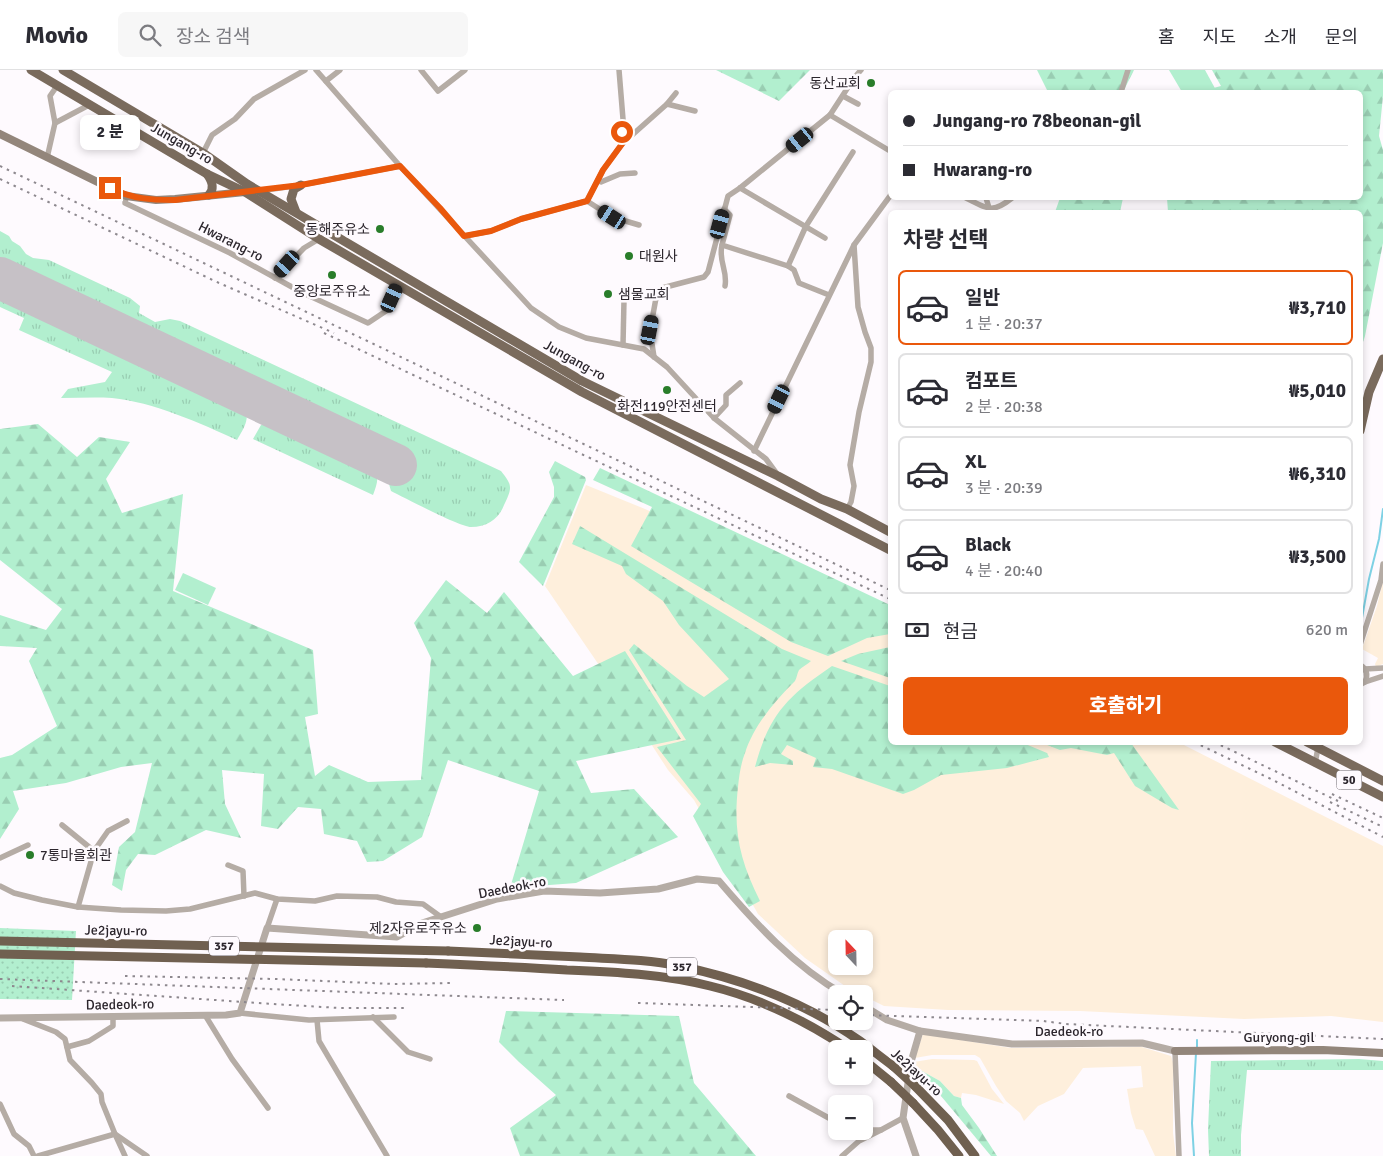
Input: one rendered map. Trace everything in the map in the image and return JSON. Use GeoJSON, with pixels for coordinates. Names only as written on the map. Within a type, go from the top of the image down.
{"type":"FeatureCollection","features":[{"type":"Feature","properties":{"kind":"highway","name":"Je2jayu-ro"},"geometry":{"type":"LineString","coordinates":[[0,941],[448,951],[638,960],[677,965],[759,988],[831,1022],[860,1040],[915,1086],[948,1120],[975,1156]]}},
{"type":"Feature","properties":{"kind":"highway","name":"Je2jayu-ro"},"geometry":{"type":"LineString","coordinates":[[0,954],[426,963],[634,973],[720,988],[760,1002],[799,1019],[833,1040]]}},
{"type":"Feature","properties":{"kind":"highway","name":"Je2jayu-ro"},"geometry":{"type":"LineString","coordinates":[[873,1067],[914,1103],[959,1156]]}},
{"type":"Feature","properties":{"kind":"main road","name":"Jungang-ro"},"geometry":{"type":"LineString","coordinates":[[31,70],[207,174],[245,192],[319,239],[582,392],[888,549]]}},
{"type":"Feature","properties":{"kind":"main road","name":"Jungang-ro"},"geometry":{"type":"LineString","coordinates":[[63,70],[203,153],[247,184],[582,381],[778,476],[821,499],[847,509],[888,531]]}},
{"type":"Feature","properties":{"kind":"main road","name":"Hwarang-ro"},"geometry":{"type":"LineString","coordinates":[[0,134],[126,196],[156,200],[175,200],[260,191]]}},
{"type":"Feature","properties":{"kind":"main road"},"geometry":{"type":"LineString","coordinates":[[207,174],[213,187],[209,195]]}},
{"type":"Feature","properties":{"kind":"main road"},"geometry":{"type":"LineString","coordinates":[[296,212],[291,199],[294,190],[301,185]]}},
{"type":"Feature","properties":{"kind":"main road"},"geometry":{"type":"LineString","coordinates":[[1363,418],[1369,392],[1383,359]]}},
{"type":"Feature","properties":{"kind":"main road"},"geometry":{"type":"LineString","coordinates":[[1280,745],[1315,764]]}},
{"type":"Feature","properties":{"kind":"main road","name":"50"},"geometry":{"type":"LineString","coordinates":[[1319,746],[1383,780]]}},
{"type":"Feature","properties":{"kind":"main road","name":"50"},"geometry":{"type":"LineString","coordinates":[[1315,764],[1383,797]]}},
{"type":"Feature","properties":{"kind":"main road","name":"Guryong-gil"},"geometry":{"type":"LineString","coordinates":[[1177,1051],[1314,1050],[1383,1053]]}},
{"type":"Feature","properties":{"kind":"street","name":"Jungang-ro"},"geometry":{"type":"LineString","coordinates":[[203,153],[212,135],[235,119],[254,99],[306,70]]}},
{"type":"Feature","properties":{"kind":"street"},"geometry":{"type":"LineString","coordinates":[[316,70],[400,166],[531,308],[559,327],[586,338],[644,349],[686,386],[714,418],[766,459],[778,476]]}},
{"type":"Feature","properties":{"kind":"street"},"geometry":{"type":"LineString","coordinates":[[326,81],[340,70]]}},
{"type":"Feature","properties":{"kind":"street"},"geometry":{"type":"LineString","coordinates":[[421,70],[438,91],[465,70]]}},
{"type":"Feature","properties":{"kind":"street"},"geometry":{"type":"LineString","coordinates":[[619,70],[623,119],[622,144]]}},
{"type":"Feature","properties":{"kind":"street"},"geometry":{"type":"LineString","coordinates":[[654,357],[650,330],[656,298],[662,288],[704,277],[708,272],[728,196],[830,115],[861,70]]}},
{"type":"Feature","properties":{"kind":"street"},"geometry":{"type":"LineString","coordinates":[[1122,90],[1128,70]]}},
{"type":"Feature","properties":{"kind":"street"},"geometry":{"type":"LineString","coordinates":[[47,158],[55,122],[50,96],[57,86]]}},
{"type":"Feature","properties":{"kind":"street"},"geometry":{"type":"LineString","coordinates":[[464,236],[491,231],[521,219],[587,201],[603,170],[622,144],[667,104],[676,93]]}},
{"type":"Feature","properties":{"kind":"street"},"geometry":{"type":"LineString","coordinates":[[843,96],[858,104]]}},
{"type":"Feature","properties":{"kind":"street"},"geometry":{"type":"LineString","coordinates":[[55,122],[89,104]]}},
{"type":"Feature","properties":{"kind":"street"},"geometry":{"type":"LineString","coordinates":[[667,104],[695,111]]}},
{"type":"Feature","properties":{"kind":"street"},"geometry":{"type":"LineString","coordinates":[[830,115],[888,150]]}},
{"type":"Feature","properties":{"kind":"street"},"geometry":{"type":"LineString","coordinates":[[788,266],[806,226],[853,152]]}},
{"type":"Feature","properties":{"kind":"street"},"geometry":{"type":"LineString","coordinates":[[260,191],[400,166]]}},
{"type":"Feature","properties":{"kind":"street"},"geometry":{"type":"LineString","coordinates":[[598,180],[600,182],[620,174],[635,173]]}},
{"type":"Feature","properties":{"kind":"street"},"geometry":{"type":"LineString","coordinates":[[740,188],[825,238]]}},
{"type":"Feature","properties":{"kind":"street","name":"Hwarang-ro"},"geometry":{"type":"LineString","coordinates":[[126,196],[125,203],[230,253],[301,292],[368,323],[386,311],[398,285]]}},
{"type":"Feature","properties":{"kind":"street"},"geometry":{"type":"LineString","coordinates":[[754,451],[854,246],[888,199]]}},
{"type":"Feature","properties":{"kind":"street"},"geometry":{"type":"LineString","coordinates":[[970,200],[988,210]]}},
{"type":"Feature","properties":{"kind":"street"},"geometry":{"type":"LineString","coordinates":[[993,210],[1000,208],[1010,200]]}},
{"type":"Feature","properties":{"kind":"street"},"geometry":{"type":"LineString","coordinates":[[587,201],[612,217],[639,224]]}},
{"type":"Feature","properties":{"kind":"street"},"geometry":{"type":"LineString","coordinates":[[724,208],[730,215],[720,255],[726,279],[725,286]]}},
{"type":"Feature","properties":{"kind":"street"},"geometry":{"type":"LineString","coordinates":[[275,278],[304,248],[319,239]]}},
{"type":"Feature","properties":{"kind":"street"},"geometry":{"type":"LineString","coordinates":[[722,245],[788,266],[794,270],[799,282],[829,295]]}},
{"type":"Feature","properties":{"kind":"street"},"geometry":{"type":"LineString","coordinates":[[847,509],[851,502],[854,486],[850,465],[871,355],[871,348],[858,307],[854,246]]}},
{"type":"Feature","properties":{"kind":"street"},"geometry":{"type":"LineString","coordinates":[[623,345],[624,300]]}},
{"type":"Feature","properties":{"kind":"street"},"geometry":{"type":"LineString","coordinates":[[714,418],[726,405],[726,395],[740,383]]}},
{"type":"Feature","properties":{"kind":"street"},"geometry":{"type":"LineString","coordinates":[[1363,635],[1381,580],[1383,564]]}},
{"type":"Feature","properties":{"kind":"street"},"geometry":{"type":"LineString","coordinates":[[1363,683],[1367,678],[1363,667],[1383,668]]}},
{"type":"Feature","properties":{"kind":"street"},"geometry":{"type":"LineString","coordinates":[[1363,684],[1383,676]]}},
{"type":"Feature","properties":{"kind":"street"},"geometry":{"type":"LineString","coordinates":[[1315,764],[1319,746]]}},
{"type":"Feature","properties":{"kind":"street"},"geometry":{"type":"LineString","coordinates":[[78,907],[94,851],[108,831],[127,821]]}},
{"type":"Feature","properties":{"kind":"street"},"geometry":{"type":"LineString","coordinates":[[62,825],[94,851]]}},
{"type":"Feature","properties":{"kind":"street"},"geometry":{"type":"LineString","coordinates":[[0,858],[28,844]]}},
{"type":"Feature","properties":{"kind":"street"},"geometry":{"type":"LineString","coordinates":[[228,865],[243,871],[244,896]]}},
{"type":"Feature","properties":{"kind":"street","name":"Daedeok-ro"},"geometry":{"type":"LineString","coordinates":[[267,928],[397,937],[422,923],[497,899],[544,891],[600,893],[658,889],[697,879],[718,881],[749,916],[796,961],[830,985]]}},
{"type":"Feature","properties":{"kind":"street"},"geometry":{"type":"LineString","coordinates":[[0,886],[14,893],[78,907],[166,911],[204,906],[255,893],[277,899],[315,902],[337,896],[377,897],[396,902],[423,904],[441,917]]}},
{"type":"Feature","properties":{"kind":"street"},"geometry":{"type":"LineString","coordinates":[[240,1013],[277,899]]}},
{"type":"Feature","properties":{"kind":"street","name":"Daedeok-ro"},"geometry":{"type":"LineString","coordinates":[[873,1011],[888,1020],[920,1031],[1012,1044],[1142,1043],[1177,1051]]}},
{"type":"Feature","properties":{"kind":"street","name":"Daedeok-ro"},"geometry":{"type":"LineString","coordinates":[[0,1018],[240,1013],[317,1020],[394,1017]]}},
{"type":"Feature","properties":{"kind":"street"},"geometry":{"type":"LineString","coordinates":[[205,1015],[232,1059],[268,1108]]}},
{"type":"Feature","properties":{"kind":"street"},"geometry":{"type":"LineString","coordinates":[[67,1047],[88,1040],[113,1026],[113,1017]]}},
{"type":"Feature","properties":{"kind":"street"},"geometry":{"type":"LineString","coordinates":[[374,1017],[408,1052],[430,1059]]}},
{"type":"Feature","properties":{"kind":"street"},"geometry":{"type":"LineString","coordinates":[[21,1018],[56,1032],[65,1039],[70,1060],[101,1094],[102,1102],[124,1156]]}},
{"type":"Feature","properties":{"kind":"street"},"geometry":{"type":"LineString","coordinates":[[317,1020],[319,1041],[387,1156]]}},
{"type":"Feature","properties":{"kind":"street"},"geometry":{"type":"LineString","coordinates":[[916,1156],[903,1118],[911,1062],[920,1031]]}},
{"type":"Feature","properties":{"kind":"street"},"geometry":{"type":"LineString","coordinates":[[1177,1051],[1179,1156]]}},
{"type":"Feature","properties":{"kind":"street"},"geometry":{"type":"LineString","coordinates":[[789,1096],[828,1118]]}},
{"type":"Feature","properties":{"kind":"street"},"geometry":{"type":"LineString","coordinates":[[0,1104],[14,1134],[29,1146],[36,1156],[116,1134]]}},
{"type":"Feature","properties":{"kind":"street"},"geometry":{"type":"LineString","coordinates":[[842,1156],[859,1141],[903,1118]]}},
{"type":"Feature","properties":{"kind":"street"},"geometry":{"type":"LineString","coordinates":[[873,1130],[882,1130]]}},
{"type":"Feature","properties":{"kind":"street"},"geometry":{"type":"LineString","coordinates":[[116,1134],[147,1156]]}},
{"type":"Feature","properties":{"kind":"shaded area"},"geometry":{"type":"Polygon","coordinates":[[[586,485],[645,509],[888,619],[888,745],[1184,745],[1383,846],[1383,1022],[1331,1016],[1244,1019],[1080,1011],[948,1010],[884,1006],[873,1000],[873,985],[844,985],[829,975],[873,975],[873,930],[828,930],[828,974],[805,958],[758,914],[694,800],[668,770],[545,586],[586,485]]]}},
{"type":"Feature","properties":{"kind":"shaded area"},"geometry":{"type":"Polygon","coordinates":[[[1383,581],[1383,664],[1376,667],[1375,664],[1378,658],[1363,650],[1363,646],[1377,606],[1383,581]]]}},
{"type":"Feature","properties":{"kind":"shaded area"},"geometry":{"type":"Polygon","coordinates":[[[923,1034],[1011,1048],[1142,1047],[1171,1056],[1173,1062],[1173,1133],[1176,1156],[1155,1156],[1143,1130],[1136,1129],[1127,1089],[1143,1087],[1141,1066],[1083,1068],[1064,1094],[1038,1106],[1024,1121],[1020,1113],[1006,1101],[980,1058],[975,1055],[932,1055],[915,1058],[923,1034]]]}},
{"type":"Feature","properties":{"kind":"shaded area"},"geometry":{"type":"Polygon","coordinates":[[[932,1059],[977,1061],[992,1089],[1004,1104],[976,1095],[962,1093],[961,1098],[954,1096],[940,1081],[913,1066],[914,1062],[932,1059]]]}},
{"type":"Feature","properties":{"kind":"green space"},"geometry":{"type":"Polygon","coordinates":[[[716,70],[810,70],[779,101],[716,70]]]}},
{"type":"Feature","properties":{"kind":"green space"},"geometry":{"type":"Polygon","coordinates":[[[1037,70],[1134,70],[1124,90],[1047,90],[1037,70]]]}},
{"type":"Feature","properties":{"kind":"green space"},"geometry":{"type":"Polygon","coordinates":[[[1169,70],[1205,70],[1216,90],[1181,90],[1169,70]]]}},
{"type":"Feature","properties":{"kind":"green space"},"geometry":{"type":"Polygon","coordinates":[[[1212,70],[1383,70],[1383,96],[1379,136],[1383,150],[1383,243],[1363,342],[1363,210],[1168,210],[1167,200],[1363,200],[1363,90],[1206,90],[1221,86],[1212,70]]]}},
{"type":"Feature","properties":{"kind":"green space"},"geometry":{"type":"Polygon","coordinates":[[[1059,200],[1123,200],[1120,210],[1056,210],[1059,200]]]}},
{"type":"Feature","properties":{"kind":"green space"},"geometry":{"type":"Polygon","coordinates":[[[0,231],[9,236],[26,254],[33,258],[49,260],[130,298],[140,306],[139,313],[155,322],[170,319],[180,321],[501,471],[508,480],[510,487],[509,495],[502,510],[496,518],[487,524],[477,527],[465,526],[391,491],[389,484],[403,459],[0,270],[0,231]]]}},
{"type":"Feature","properties":{"kind":"green space"},"geometry":{"type":"Polygon","coordinates":[[[0,290],[239,403],[244,407],[247,416],[245,426],[237,440],[192,420],[128,400],[112,398],[61,398],[68,389],[105,382],[112,372],[19,330],[24,318],[0,307],[0,290]]]}},
{"type":"Feature","properties":{"kind":"green space"},"geometry":{"type":"Polygon","coordinates":[[[273,420],[371,466],[377,476],[373,495],[253,439],[261,425],[273,420]]]}},
{"type":"Feature","properties":{"kind":"green space"},"geometry":{"type":"Polygon","coordinates":[[[38,424],[77,457],[99,437],[130,442],[106,479],[122,513],[183,494],[173,591],[313,650],[318,714],[305,717],[315,776],[329,765],[368,782],[421,780],[431,658],[414,623],[446,580],[487,613],[504,592],[573,676],[625,651],[681,739],[576,761],[591,793],[634,789],[678,837],[576,883],[510,888],[539,791],[448,760],[422,837],[383,861],[367,862],[357,841],[324,834],[321,809],[298,807],[278,829],[261,826],[264,774],[222,770],[225,804],[241,838],[206,830],[155,855],[138,854],[126,870],[122,891],[112,885],[119,847],[135,832],[152,763],[121,767],[66,783],[13,791],[19,809],[0,839],[0,758],[12,755],[57,726],[29,661],[37,648],[0,646],[0,615],[46,630],[62,609],[0,560],[0,429],[38,424]]]}},
{"type":"Feature","properties":{"kind":"green space"},"geometry":{"type":"Polygon","coordinates":[[[555,461],[585,477],[586,480],[543,586],[519,562],[554,497],[554,487],[549,472],[555,461]]]}},
{"type":"Feature","properties":{"kind":"green space"},"geometry":{"type":"Polygon","coordinates":[[[600,468],[888,604],[888,634],[867,638],[828,656],[791,642],[631,546],[652,507],[593,480],[600,468]]]}},
{"type":"Feature","properties":{"kind":"green space"},"geometry":{"type":"Polygon","coordinates":[[[580,526],[782,649],[811,661],[799,670],[795,681],[773,705],[760,723],[742,761],[737,803],[737,832],[747,873],[760,901],[749,907],[723,872],[693,816],[701,804],[657,747],[686,740],[629,650],[634,644],[704,697],[729,679],[679,625],[663,601],[626,574],[622,566],[572,544],[580,526]]]}},
{"type":"Feature","properties":{"kind":"green space"},"geometry":{"type":"Polygon","coordinates":[[[183,573],[216,588],[208,605],[175,590],[183,573]]]}},
{"type":"Feature","properties":{"kind":"green space"},"geometry":{"type":"Polygon","coordinates":[[[888,647],[888,677],[841,661],[858,654],[888,647]]]}},
{"type":"Feature","properties":{"kind":"green space"},"geometry":{"type":"Polygon","coordinates":[[[832,666],[888,685],[888,745],[1028,745],[1047,753],[1049,757],[1007,768],[941,775],[903,794],[832,769],[813,767],[816,758],[787,745],[781,754],[793,761],[793,765],[770,763],[755,767],[767,733],[782,708],[803,687],[832,666]]]}},
{"type":"Feature","properties":{"kind":"green space"},"geometry":{"type":"Polygon","coordinates":[[[1047,745],[1132,745],[1179,810],[1172,808],[1135,786],[1114,753],[1107,755],[1071,748],[1060,750],[1047,745]]]}},
{"type":"Feature","properties":{"kind":"green space"},"geometry":{"type":"Polygon","coordinates":[[[0,928],[76,931],[72,1000],[0,999],[0,928]]]}},
{"type":"Feature","properties":{"kind":"green space"},"geometry":{"type":"Polygon","coordinates":[[[506,1011],[679,1016],[694,1083],[756,1156],[520,1156],[510,1128],[556,1095],[499,1042],[506,1011]]]}},
{"type":"Feature","properties":{"kind":"green space"},"geometry":{"type":"Polygon","coordinates":[[[1359,1059],[1383,1061],[1383,1070],[1247,1070],[1241,1156],[1209,1156],[1208,1129],[1211,1061],[1359,1059]]]}},
{"type":"Feature","properties":{"kind":"green space"},"geometry":{"type":"Polygon","coordinates":[[[913,1066],[940,1081],[954,1096],[961,1098],[962,1105],[997,1156],[991,1156],[931,1084],[912,1069],[913,1066]]]}},
{"type":"Feature","properties":{"kind":"waterway"},"geometry":{"type":"LineString","coordinates":[[1363,612],[1379,539],[1383,509]]}},
{"type":"Feature","properties":{"kind":"waterway"},"geometry":{"type":"LineString","coordinates":[[1197,1040],[1197,1048]]}},
{"type":"Feature","properties":{"kind":"waterway"},"geometry":{"type":"LineString","coordinates":[[1194,1156],[1192,1123],[1196,1053]]}},
{"type":"Feature","properties":{"kind":"runway"},"geometry":{"type":"LineString","coordinates":[[0,278],[396,465]]}},
{"type":"Feature","properties":{"kind":"railway"},"geometry":{"type":"LineString","coordinates":[[0,166],[888,589]]}},
{"type":"Feature","properties":{"kind":"railway"},"geometry":{"type":"LineString","coordinates":[[0,179],[219,283],[334,333]]}},
{"type":"Feature","properties":{"kind":"railway"},"geometry":{"type":"LineString","coordinates":[[324,333],[888,598]]}},
{"type":"Feature","properties":{"kind":"railway"},"geometry":{"type":"LineString","coordinates":[[1200,745],[1383,837]]}},
{"type":"Feature","properties":{"kind":"railway"},"geometry":{"type":"LineString","coordinates":[[1220,745],[1338,801]]}},
{"type":"Feature","properties":{"kind":"railway"},"geometry":{"type":"LineString","coordinates":[[1332,794],[1383,818]]}},
{"type":"Feature","properties":{"kind":"railway"},"geometry":{"type":"LineString","coordinates":[[1330,802],[1383,827]]}},
{"type":"Feature","properties":{"kind":"railway"},"geometry":{"type":"LineString","coordinates":[[125,976],[394,984],[453,983]]}},
{"type":"Feature","properties":{"kind":"railway"},"geometry":{"type":"LineString","coordinates":[[0,979],[564,1000]]}},
{"type":"Feature","properties":{"kind":"railway"},"geometry":{"type":"LineString","coordinates":[[12,986],[340,1008],[407,1008]]}},
{"type":"Feature","properties":{"kind":"railway"},"geometry":{"type":"LineString","coordinates":[[638,1003],[828,1010]]}},
{"type":"Feature","properties":{"kind":"railway"},"geometry":{"type":"LineString","coordinates":[[873,1015],[1043,1021],[1066,1024],[1383,1039]]}},
{"type":"Feature","properties":{"kind":"place","name":"동산교회"},"geometry":{"type":"Point","coordinates":[871,83]}},
{"type":"Feature","properties":{"kind":"place","name":"동해주유소"},"geometry":{"type":"Point","coordinates":[380,229]}},
{"type":"Feature","properties":{"kind":"place","name":"대원사"},"geometry":{"type":"Point","coordinates":[629,256]}},
{"type":"Feature","properties":{"kind":"place","name":"중앙로주유소"},"geometry":{"type":"Point","coordinates":[332,275]}},
{"type":"Feature","properties":{"kind":"place","name":"샘물교회"},"geometry":{"type":"Point","coordinates":[608,294]}},
{"type":"Feature","properties":{"kind":"place","name":"화전119안전센터"},"geometry":{"type":"Point","coordinates":[667,390]}},
{"type":"Feature","properties":{"kind":"place","name":"7통마을회관"},"geometry":{"type":"Point","coordinates":[30,855]}},
{"type":"Feature","properties":{"kind":"place","name":"제2자유로주유소"},"geometry":{"type":"Point","coordinates":[477,928]}},
{"type":"Feature","properties":{"kind":"route"},"geometry":{"type":"LineString","coordinates":[[110,188],[126,196],[156,200],[175,200],[301,185],[400,166],[464,236],[491,231],[521,219],[587,201],[603,170],[622,144],[622,132]]}}]}
